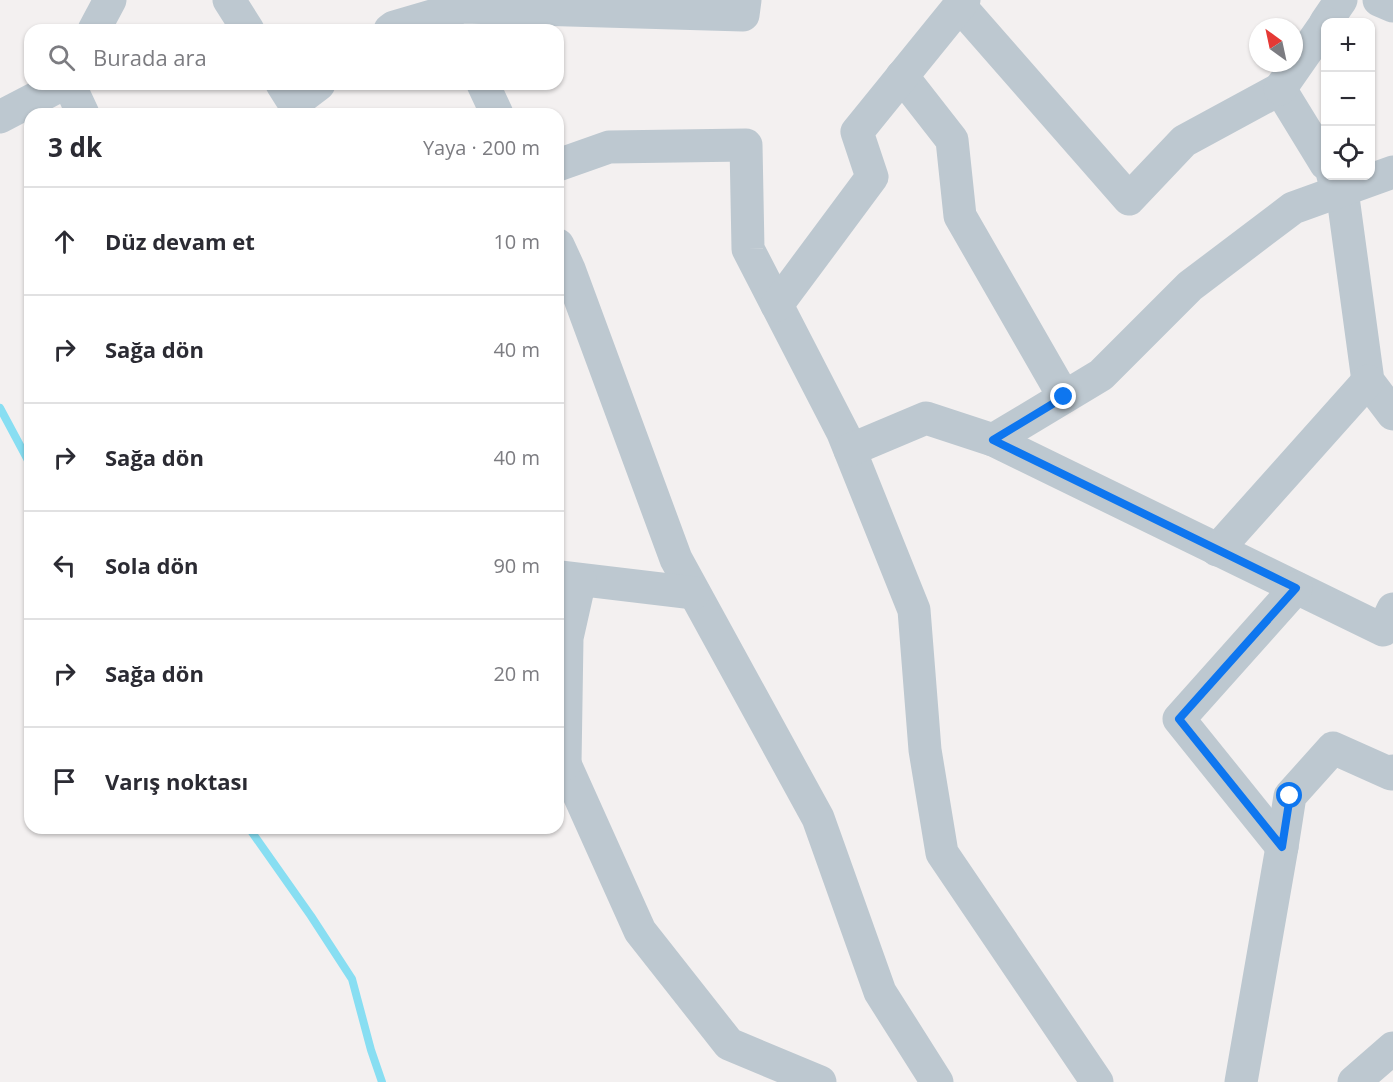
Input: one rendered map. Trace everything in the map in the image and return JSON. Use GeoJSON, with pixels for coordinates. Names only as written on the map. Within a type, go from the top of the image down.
{"type":"FeatureCollection","features":[{"type":"Feature","properties":{"kind":"street"},"geometry":{"type":"LineString","coordinates":[[97,24],[110,0]]}},
{"type":"Feature","properties":{"kind":"street"},"geometry":{"type":"LineString","coordinates":[[228,0],[244,24]]}},
{"type":"Feature","properties":{"kind":"street"},"geometry":{"type":"LineString","coordinates":[[419,24],[453,20],[463,7],[743,15],[745,0]]}},
{"type":"Feature","properties":{"kind":"street"},"geometry":{"type":"LineString","coordinates":[[1329,18],[1341,0]]}},
{"type":"Feature","properties":{"kind":"street"},"geometry":{"type":"LineString","coordinates":[[1379,0],[1393,6]]}},
{"type":"Feature","properties":{"kind":"street"},"geometry":{"type":"LineString","coordinates":[[777,305],[872,177],[856,132],[962,2],[1129,199],[1184,141],[1280,89],[1321,30]]}},
{"type":"Feature","properties":{"kind":"street"},"geometry":{"type":"LineString","coordinates":[[902,76],[952,140],[960,216],[1064,397]]}},
{"type":"Feature","properties":{"kind":"street"},"geometry":{"type":"LineString","coordinates":[[1280,89],[1321,157]]}},
{"type":"Feature","properties":{"kind":"street"},"geometry":{"type":"LineString","coordinates":[[0,117],[52,90]]}},
{"type":"Feature","properties":{"kind":"street"},"geometry":{"type":"LineString","coordinates":[[72,90],[80,108]]}},
{"type":"Feature","properties":{"kind":"street"},"geometry":{"type":"LineString","coordinates":[[486,90],[494,108]]}},
{"type":"Feature","properties":{"kind":"street"},"geometry":{"type":"LineString","coordinates":[[564,163],[609,147],[746,145],[748,249],[843,433],[914,610],[925,750],[942,853],[1097,1082]]}},
{"type":"Feature","properties":{"kind":"street"},"geometry":{"type":"LineString","coordinates":[[1375,174],[1393,172]]}},
{"type":"Feature","properties":{"kind":"street"},"geometry":{"type":"LineString","coordinates":[[993,440],[1101,375],[1190,286],[1329,180]]}},
{"type":"Feature","properties":{"kind":"street"},"geometry":{"type":"LineString","coordinates":[[1334,180],[1368,381],[1393,414]]}},
{"type":"Feature","properties":{"kind":"street"},"geometry":{"type":"LineString","coordinates":[[564,259],[676,559],[818,818],[880,992],[937,1082]]}},
{"type":"Feature","properties":{"kind":"street"},"geometry":{"type":"LineString","coordinates":[[1217,550],[1368,381]]}},
{"type":"Feature","properties":{"kind":"street"},"geometry":{"type":"LineString","coordinates":[[850,450],[926,418],[993,440],[1383,630],[1393,609]]}},
{"type":"Feature","properties":{"kind":"street"},"geometry":{"type":"LineString","coordinates":[[564,702],[569,578],[694,593]]}},
{"type":"Feature","properties":{"kind":"street"},"geometry":{"type":"LineString","coordinates":[[1282,847],[1179,719],[1296,588]]}},
{"type":"Feature","properties":{"kind":"street"},"geometry":{"type":"LineString","coordinates":[[1241,1082],[1290,796],[1334,748],[1391,774],[1393,771]]}},
{"type":"Feature","properties":{"kind":"street"},"geometry":{"type":"LineString","coordinates":[[564,771],[640,931],[729,1044],[820,1082]]}},
{"type":"Feature","properties":{"kind":"street"},"geometry":{"type":"LineString","coordinates":[[1354,1082],[1393,1048]]}},
{"type":"Feature","properties":{"kind":"waterway"},"geometry":{"type":"LineString","coordinates":[[0,408],[24,453]]}},
{"type":"Feature","properties":{"kind":"waterway"},"geometry":{"type":"LineString","coordinates":[[253,834],[352,979],[382,1082]]}},
{"type":"Feature","properties":{"kind":"route"},"geometry":{"type":"LineString","coordinates":[[1064,397],[993,440],[1296,588],[1179,719],[1282,847],[1290,796]]}}]}
